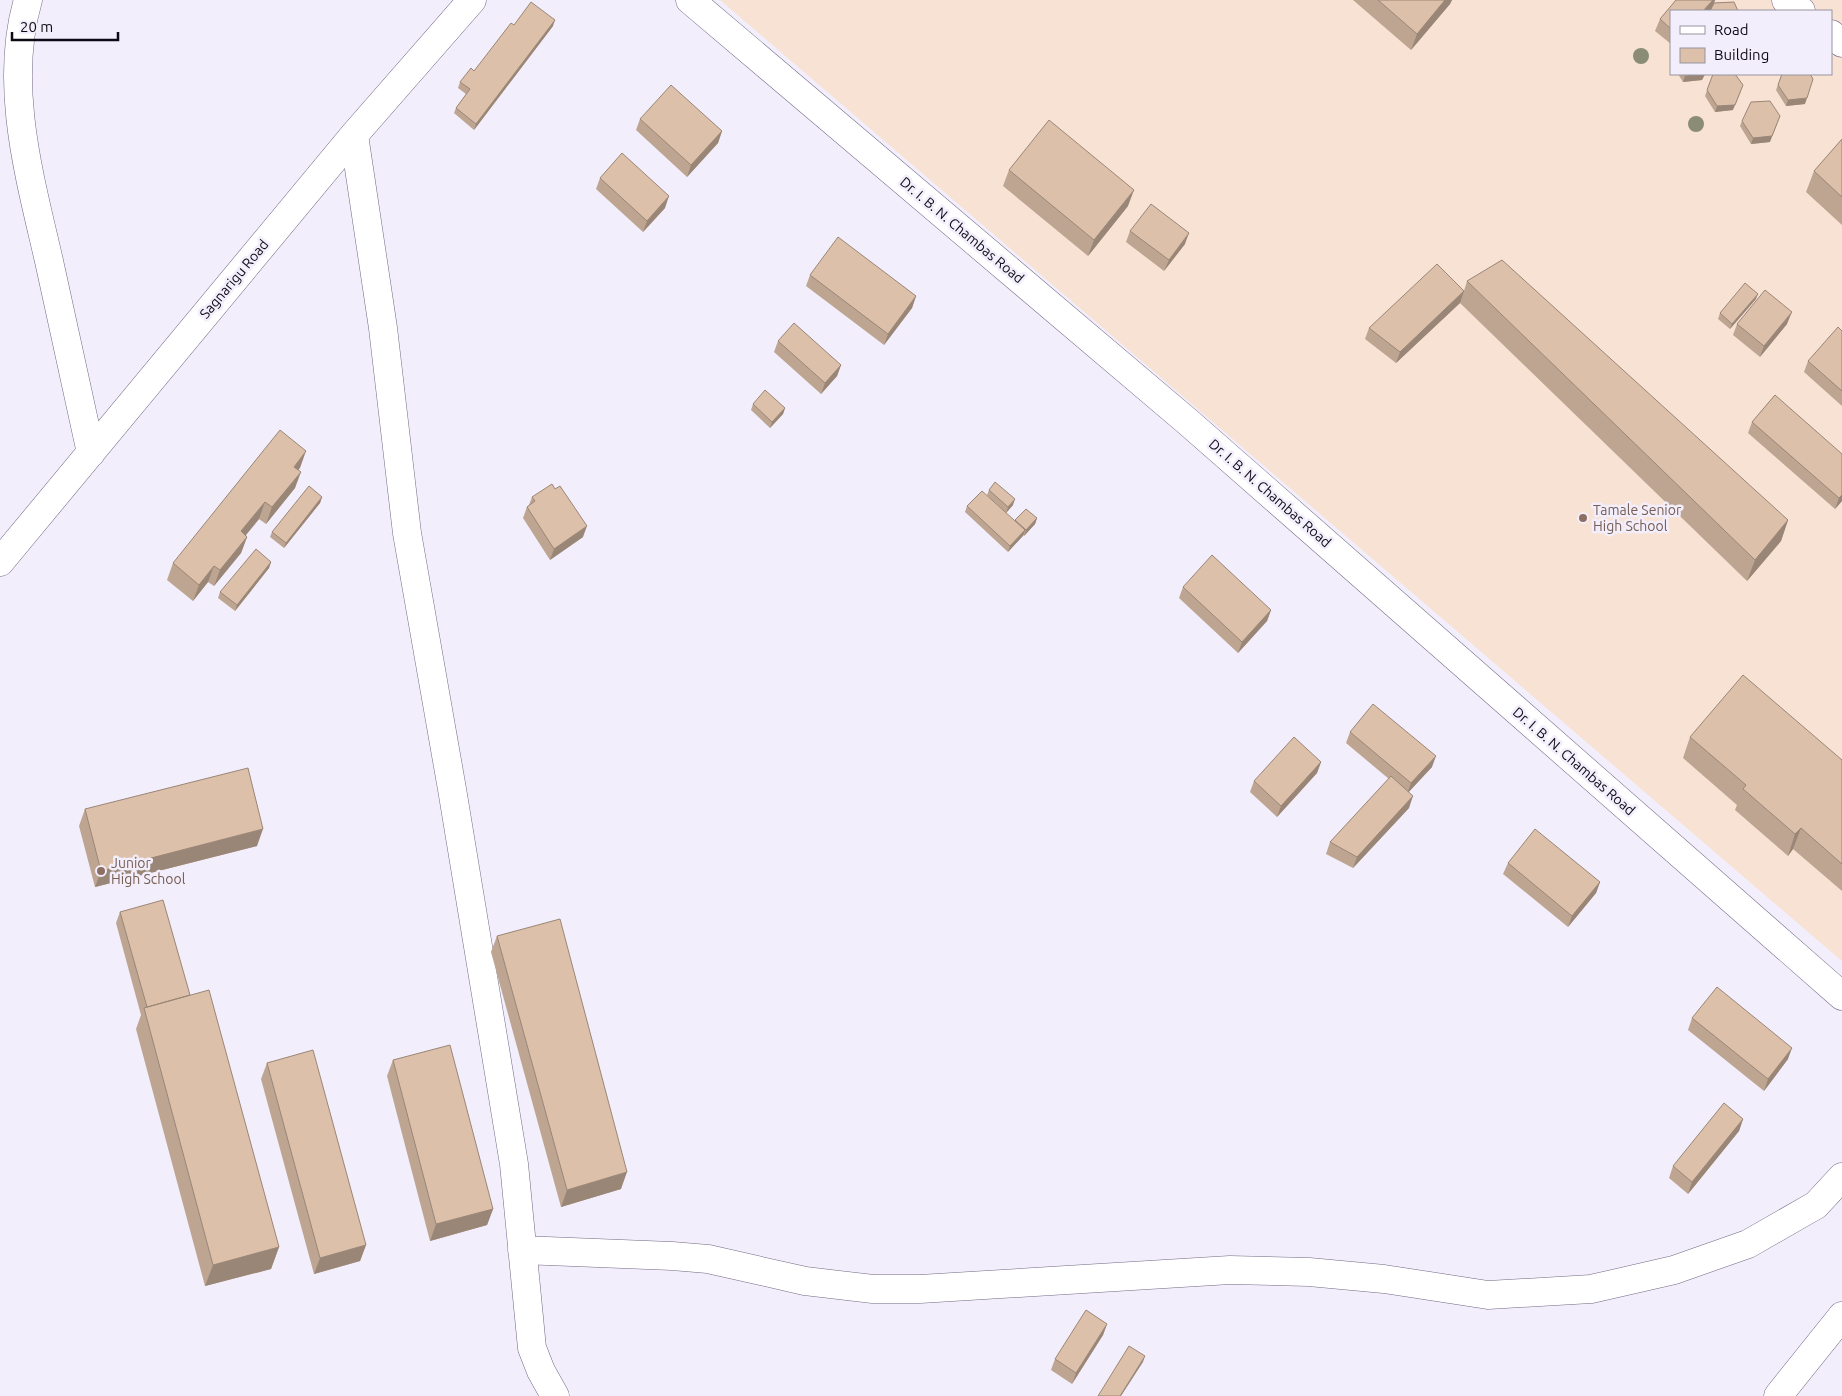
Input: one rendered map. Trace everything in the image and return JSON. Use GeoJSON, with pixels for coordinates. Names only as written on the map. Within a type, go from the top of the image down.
{"type":"FeatureCollection","features":[{"type":"Feature","properties":{"kind":"street"},"geometry":{"type":"LineString","coordinates":[[28,0],[22,20],[19,80],[24,146],[91,453]]}},
{"type":"Feature","properties":{"kind":"street","name":"Sagnarigu Road"},"geometry":{"type":"LineString","coordinates":[[0,562],[354,135],[472,0]]}},
{"type":"Feature","properties":{"kind":"street","name":"Dr. I. B. N. Chambas Road"},"geometry":{"type":"LineString","coordinates":[[690,0],[1188,422],[1842,996]]}},
{"type":"Feature","properties":{"kind":"street"},"geometry":{"type":"LineString","coordinates":[[1786,0],[1799,10]]}},
{"type":"Feature","properties":{"kind":"street"},"geometry":{"type":"LineString","coordinates":[[354,135],[383,328],[407,533],[514,1164],[532,1348],[552,1395]]}},
{"type":"Feature","properties":{"kind":"street"},"geometry":{"type":"LineString","coordinates":[[522,1250],[708,1259],[804,1281],[873,1289],[920,1289],[1230,1270],[1309,1272],[1384,1279],[1488,1294],[1507,1294],[1591,1289],[1674,1270],[1748,1244],[1816,1204],[1842,1176]]}},
{"type":"Feature","properties":{"kind":"street"},"geometry":{"type":"LineString","coordinates":[[1778,1396],[1842,1316]]}},
{"type":"Feature","properties":{"kind":"shaded area","name":"Tamale Senior High School"},"geometry":{"type":"Polygon","coordinates":[[[720,0],[1842,0],[1842,961],[720,0]]]}},
{"type":"Feature","properties":{"kind":"building"},"geometry":{"type":"Polygon","coordinates":[[[1378,0],[1445,0],[1417,34],[1378,0]]]}},
{"type":"Feature","properties":{"kind":"building"},"geometry":{"type":"Polygon","coordinates":[[[1676,0],[1713,0],[1704,10],[1670,10],[1670,28],[1660,19],[1676,0]]]}},
{"type":"Feature","properties":{"kind":"building"},"geometry":{"type":"Polygon","coordinates":[[[531,2],[555,20],[476,124],[456,108],[470,89],[460,82],[471,68],[474,71],[511,23],[514,25],[531,2]]]}},
{"type":"Feature","properties":{"kind":"building"},"geometry":{"type":"Polygon","coordinates":[[[1734,2],[1738,10],[1710,10],[1714,3],[1734,2]]]}},
{"type":"Feature","properties":{"kind":"building"},"geometry":{"type":"Polygon","coordinates":[[[1713,75],[1736,75],[1743,85],[1735,105],[1717,106],[1707,90],[1713,75]]]}},
{"type":"Feature","properties":{"kind":"building"},"geometry":{"type":"Polygon","coordinates":[[[1782,75],[1811,75],[1813,79],[1807,98],[1788,100],[1778,85],[1782,75]]]}},
{"type":"Feature","properties":{"kind":"building"},"geometry":{"type":"Polygon","coordinates":[[[671,85],[722,131],[691,165],[640,119],[671,85]]]}},
{"type":"Feature","properties":{"kind":"building"},"geometry":{"type":"Polygon","coordinates":[[[1770,101],[1780,116],[1772,136],[1753,138],[1742,121],[1751,102],[1770,101]]]}},
{"type":"Feature","properties":{"kind":"building"},"geometry":{"type":"Polygon","coordinates":[[[1049,120],[1134,190],[1094,240],[1009,170],[1049,120]]]}},
{"type":"Feature","properties":{"kind":"building"},"geometry":{"type":"Polygon","coordinates":[[[1842,139],[1842,197],[1814,171],[1842,139]]]}},
{"type":"Feature","properties":{"kind":"building"},"geometry":{"type":"Polygon","coordinates":[[[622,153],[669,196],[647,221],[600,178],[622,153]]]}},
{"type":"Feature","properties":{"kind":"building"},"geometry":{"type":"Polygon","coordinates":[[[1151,204],[1189,233],[1169,260],[1130,231],[1151,204]]]}},
{"type":"Feature","properties":{"kind":"building"},"geometry":{"type":"Polygon","coordinates":[[[838,237],[916,296],[888,334],[810,275],[838,237]]]}},
{"type":"Feature","properties":{"kind":"building"},"geometry":{"type":"Polygon","coordinates":[[[1502,260],[1788,520],[1755,560],[1467,281],[1502,260]]]}},
{"type":"Feature","properties":{"kind":"building"},"geometry":{"type":"Polygon","coordinates":[[[1437,264],[1464,291],[1400,352],[1369,328],[1437,264]]]}},
{"type":"Feature","properties":{"kind":"building"},"geometry":{"type":"Polygon","coordinates":[[[1745,283],[1758,294],[1732,324],[1720,313],[1745,283]]]}},
{"type":"Feature","properties":{"kind":"building"},"geometry":{"type":"Polygon","coordinates":[[[1765,290],[1792,312],[1764,346],[1737,324],[1765,290]]]}},
{"type":"Feature","properties":{"kind":"building"},"geometry":{"type":"Polygon","coordinates":[[[794,323],[841,365],[825,383],[778,341],[794,323]]]}},
{"type":"Feature","properties":{"kind":"building"},"geometry":{"type":"Polygon","coordinates":[[[1838,327],[1842,331],[1842,391],[1808,361],[1838,327]]]}},
{"type":"Feature","properties":{"kind":"building"},"geometry":{"type":"Polygon","coordinates":[[[765,390],[785,408],[772,422],[753,404],[765,390]]]}},
{"type":"Feature","properties":{"kind":"building"},"geometry":{"type":"Polygon","coordinates":[[[1775,395],[1842,454],[1842,495],[1839,498],[1752,422],[1775,395]]]}},
{"type":"Feature","properties":{"kind":"building"},"geometry":{"type":"Polygon","coordinates":[[[280,430],[306,451],[294,467],[301,472],[272,507],[265,502],[241,531],[247,537],[220,570],[214,566],[199,585],[173,563],[280,430]]]}},
{"type":"Feature","properties":{"kind":"building"},"geometry":{"type":"Polygon","coordinates":[[[995,482],[1015,499],[1008,507],[989,490],[995,482]]]}},
{"type":"Feature","properties":{"kind":"building"},"geometry":{"type":"Polygon","coordinates":[[[552,484],[555,489],[560,486],[587,526],[554,549],[527,507],[535,501],[532,497],[552,484]]]}},
{"type":"Feature","properties":{"kind":"building"},"geometry":{"type":"Polygon","coordinates":[[[309,486],[322,497],[286,543],[272,532],[309,486]]]}},
{"type":"Feature","properties":{"kind":"building"},"geometry":{"type":"Polygon","coordinates":[[[982,491],[1025,530],[1010,546],[967,506],[982,491]]]}},
{"type":"Feature","properties":{"kind":"building"},"geometry":{"type":"Polygon","coordinates":[[[1026,509],[1037,518],[1026,530],[1015,520],[1026,509]]]}},
{"type":"Feature","properties":{"kind":"building"},"geometry":{"type":"Polygon","coordinates":[[[256,549],[271,562],[237,605],[220,592],[256,549]]]}},
{"type":"Feature","properties":{"kind":"building"},"geometry":{"type":"Polygon","coordinates":[[[1212,555],[1271,610],[1242,642],[1183,587],[1212,555]]]}},
{"type":"Feature","properties":{"kind":"building"},"geometry":{"type":"Polygon","coordinates":[[[1743,675],[1842,760],[1842,864],[1801,828],[1795,834],[1743,789],[1746,785],[1690,737],[1743,675]]]}},
{"type":"Feature","properties":{"kind":"building"},"geometry":{"type":"Polygon","coordinates":[[[1373,704],[1436,756],[1411,783],[1350,732],[1373,704]]]}},
{"type":"Feature","properties":{"kind":"building"},"geometry":{"type":"Polygon","coordinates":[[[1294,737],[1321,762],[1281,806],[1254,781],[1294,737]]]}},
{"type":"Feature","properties":{"kind":"building"},"geometry":{"type":"Polygon","coordinates":[[[248,768],[263,829],[101,871],[85,809],[248,768]]]}},
{"type":"Feature","properties":{"kind":"building"},"geometry":{"type":"Polygon","coordinates":[[[1391,776],[1413,796],[1357,857],[1330,842],[1391,776]]]}},
{"type":"Feature","properties":{"kind":"building"},"geometry":{"type":"Polygon","coordinates":[[[1535,829],[1600,882],[1572,916],[1508,863],[1535,829]]]}},
{"type":"Feature","properties":{"kind":"building"},"geometry":{"type":"Polygon","coordinates":[[[163,900],[190,995],[147,1007],[120,912],[163,900]]]}},
{"type":"Feature","properties":{"kind":"building"},"geometry":{"type":"Polygon","coordinates":[[[560,919],[627,1172],[567,1190],[497,936],[560,919]]]}},
{"type":"Feature","properties":{"kind":"building"},"geometry":{"type":"Polygon","coordinates":[[[1717,987],[1792,1048],[1768,1079],[1692,1018],[1717,987]]]}},
{"type":"Feature","properties":{"kind":"building"},"geometry":{"type":"Polygon","coordinates":[[[209,990],[279,1247],[213,1265],[144,1008],[209,990]]]}},
{"type":"Feature","properties":{"kind":"building"},"geometry":{"type":"Polygon","coordinates":[[[450,1045],[493,1209],[436,1224],[393,1060],[450,1045]]]}},
{"type":"Feature","properties":{"kind":"building"},"geometry":{"type":"Polygon","coordinates":[[[313,1050],[366,1245],[320,1258],[267,1063],[313,1050]]]}},
{"type":"Feature","properties":{"kind":"building"},"geometry":{"type":"Polygon","coordinates":[[[1724,1103],[1743,1119],[1692,1182],[1673,1166],[1724,1103]]]}},
{"type":"Feature","properties":{"kind":"building"},"geometry":{"type":"Polygon","coordinates":[[[1086,1310],[1107,1324],[1076,1373],[1055,1359],[1086,1310]]]}},
{"type":"Feature","properties":{"kind":"building"},"geometry":{"type":"Polygon","coordinates":[[[1129,1346],[1145,1356],[1120,1396],[1098,1396],[1129,1346]]]}},
{"type":"Feature","properties":{"kind":"place","name":"Tamale Senior High School"},"geometry":{"type":"Point","coordinates":[1583,518]}},
{"type":"Feature","properties":{"kind":"place","name":"Junior High School"},"geometry":{"type":"Point","coordinates":[101,871]}}]}
